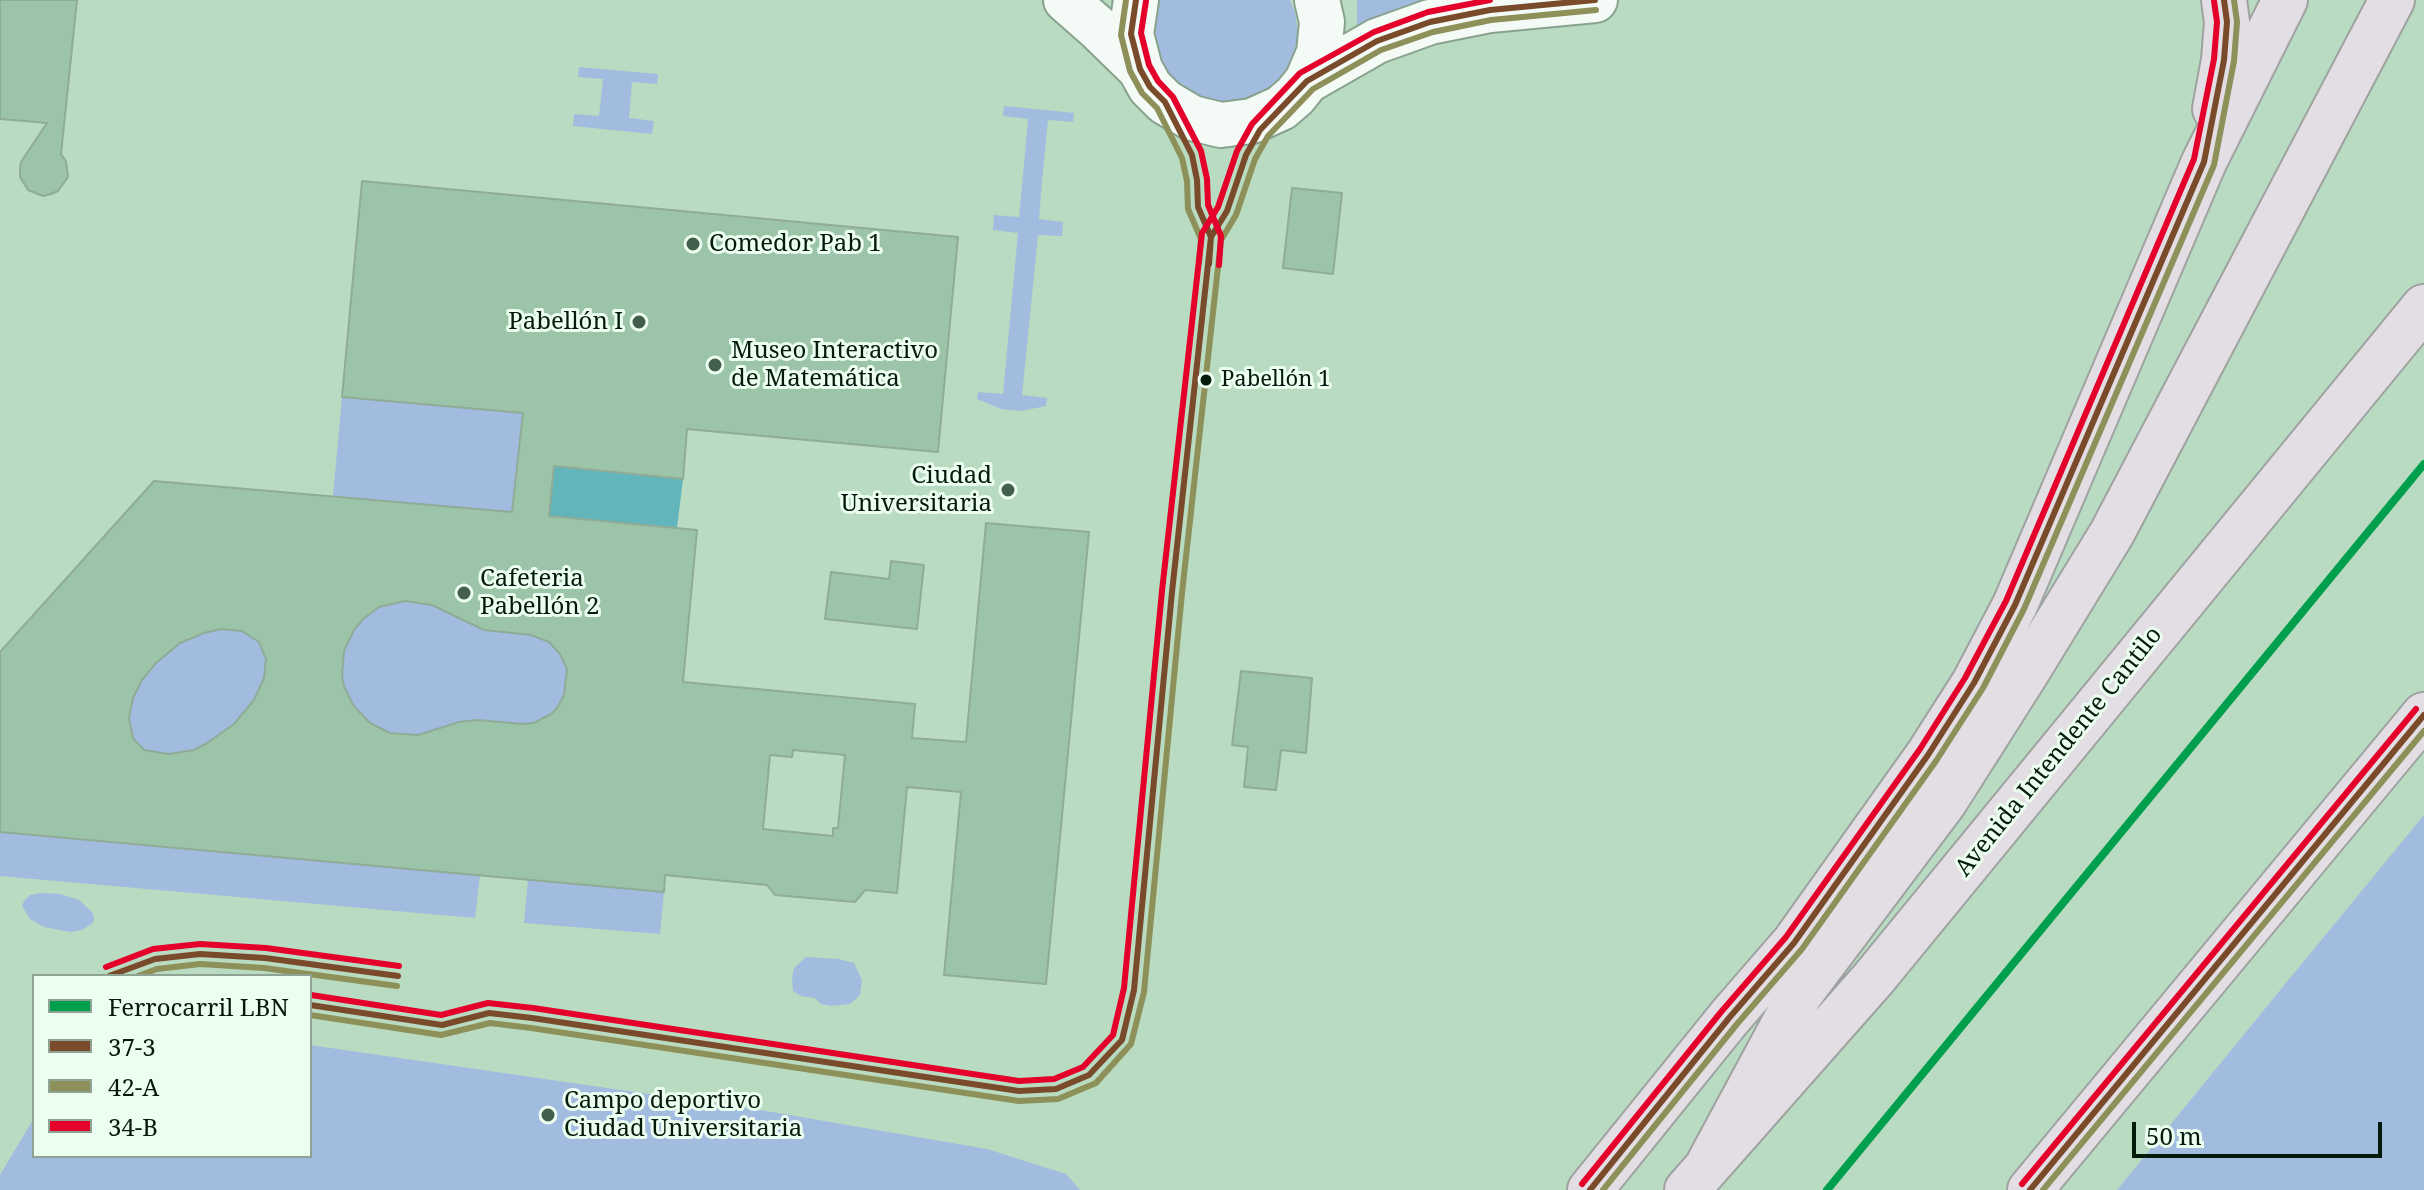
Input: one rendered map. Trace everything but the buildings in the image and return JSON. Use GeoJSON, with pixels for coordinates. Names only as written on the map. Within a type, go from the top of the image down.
{"type":"FeatureCollection","features":[{"type":"Feature","properties":{"kind":"highway"},"geometry":{"type":"LineString","coordinates":[[2204,162],[2224,60],[2227,22],[2224,0]]}},
{"type":"Feature","properties":{"kind":"highway"},"geometry":{"type":"LineString","coordinates":[[1590,1190],[1794,943],[1928,755],[1974,683],[2015,605],[2204,162],[2285,0]]}},
{"type":"Feature","properties":{"kind":"highway"},"geometry":{"type":"LineString","coordinates":[[1698,1176],[1800,994],[1945,801],[2112,533],[2392,0]]}},
{"type":"Feature","properties":{"kind":"highway","name":"Avenida Intendente Cantilo"},"geometry":{"type":"LineString","coordinates":[[1698,1176],[1874,978],[2424,307]]}},
{"type":"Feature","properties":{"kind":"highway"},"geometry":{"type":"LineString","coordinates":[[2030,1190],[2424,715]]}},
{"type":"Feature","properties":{"kind":"main road"},"geometry":{"type":"LineString","coordinates":[[1066,0],[1140,69]]}},
{"type":"Feature","properties":{"kind":"main road"},"geometry":{"type":"LineString","coordinates":[[1136,0],[1131,34],[1140,69],[1150,87],[1165,102],[1192,118],[1221,125],[1252,121],[1281,108],[1307,81],[1319,53],[1322,22],[1317,0]]}},
{"type":"Feature","properties":{"kind":"main road"},"geometry":{"type":"LineString","coordinates":[[1307,81],[1377,41],[1430,22],[1490,10],[1595,0]]}},
{"type":"Feature","properties":{"kind":"shaded area"},"geometry":{"type":"Polygon","coordinates":[[[1160,0],[1290,0],[1298,36],[1292,60],[1279,80],[1260,95],[1237,103],[1213,103],[1190,95],[1171,79],[1158,59],[1153,35],[1155,12],[1160,0]]]}},
{"type":"Feature","properties":{"kind":"shaded area"},"geometry":{"type":"Polygon","coordinates":[[[1357,0],[1431,0],[1382,16],[1357,30],[1357,0]]]}},
{"type":"Feature","properties":{"kind":"shaded area"},"geometry":{"type":"Polygon","coordinates":[[[579,67],[658,74],[657,84],[632,82],[629,118],[654,121],[652,134],[573,126],[574,114],[599,116],[603,79],[578,77],[579,67]]]}},
{"type":"Feature","properties":{"kind":"shaded area"},"geometry":{"type":"Polygon","coordinates":[[[1004,106],[1074,113],[1073,122],[1048,120],[1039,219],[1063,222],[1062,236],[1038,235],[1022,395],[1047,398],[1046,406],[1021,411],[1001,409],[977,399],[978,392],[1003,394],[1018,233],[993,230],[994,215],[1019,217],[1026,143],[1028,119],[1003,116],[1004,106]]]}},
{"type":"Feature","properties":{"kind":"shaded area"},"geometry":{"type":"Polygon","coordinates":[[[342,397],[523,413],[512,512],[333,496],[342,397]]]}},
{"type":"Feature","properties":{"kind":"shaded area"},"geometry":{"type":"Polygon","coordinates":[[[554,466],[683,479],[677,528],[549,516],[554,466]]]}},
{"type":"Feature","properties":{"kind":"shaded area"},"geometry":{"type":"Polygon","coordinates":[[[405,601],[432,605],[484,630],[531,635],[549,642],[560,654],[567,669],[564,695],[557,707],[534,723],[478,720],[459,722],[418,735],[390,733],[370,723],[353,705],[344,686],[344,651],[363,619],[379,607],[405,601]]]}},
{"type":"Feature","properties":{"kind":"shaded area"},"geometry":{"type":"Polygon","coordinates":[[[221,629],[242,631],[260,643],[266,659],[264,678],[254,700],[234,724],[194,750],[169,754],[145,750],[133,738],[129,718],[133,698],[142,680],[156,663],[181,643],[221,629]]]}},
{"type":"Feature","properties":{"kind":"shaded area"},"geometry":{"type":"Polygon","coordinates":[[[2424,815],[2424,1190],[2117,1190],[2286,983],[2424,815]]]}},
{"type":"Feature","properties":{"kind":"shaded area"},"geometry":{"type":"Polygon","coordinates":[[[0,832],[480,875],[475,918],[0,876],[0,832]]]}},
{"type":"Feature","properties":{"kind":"shaded area"},"geometry":{"type":"Polygon","coordinates":[[[528,880],[664,892],[660,934],[524,923],[528,880]]]}},
{"type":"Feature","properties":{"kind":"shaded area"},"geometry":{"type":"Polygon","coordinates":[[[60,894],[79,900],[92,912],[93,923],[82,930],[70,932],[44,927],[30,919],[22,906],[24,901],[30,895],[60,894]]]}},
{"type":"Feature","properties":{"kind":"shaded area"},"geometry":{"type":"Polygon","coordinates":[[[806,957],[854,963],[862,980],[860,995],[850,1004],[831,1006],[793,991],[794,968],[806,957]]]}},
{"type":"Feature","properties":{"kind":"shaded area","name":"Campo deportivo Ciudad Universitaria"},"geometry":{"type":"Polygon","coordinates":[[[312,1045],[766,1111],[987,1149],[1066,1174],[1080,1190],[0,1190],[0,1175],[32,1121],[32,1158],[312,1158],[312,1045]]]}},
{"type":"Feature","properties":{"kind":"rail line","name":"LBN"},"geometry":{"type":"LineString","coordinates":[[1827,1190],[2424,464]]}},
{"type":"Feature","properties":{"kind":"transit line","name":"42-A"},"geometry":{"type":"LineString","coordinates":[[1126,0],[1121,35],[1130,71],[1142,93],[1157,108],[1182,158],[1188,209],[1201,239],[1199,263]]}},
{"type":"Feature","properties":{"kind":"transit line","name":"37-3"},"geometry":{"type":"LineString","coordinates":[[1136,0],[1131,34],[1140,69],[1150,87],[1165,102],[1192,155],[1198,207],[1211,237],[1209,264]]}},
{"type":"Feature","properties":{"kind":"transit line","name":"34-B"},"geometry":{"type":"LineString","coordinates":[[312,995],[441,1015],[488,1003],[533,1008],[1019,1081],[1054,1079],[1083,1067],[1113,1035],[1124,988],[1162,591],[1202,233],[1218,207],[1237,151],[1252,124],[1300,73],[1374,32],[1428,12],[1490,0]]}},
{"type":"Feature","properties":{"kind":"transit line","name":"37-3"},"geometry":{"type":"LineString","coordinates":[[312,1005],[442,1025],[489,1013],[532,1018],[1019,1091],[1056,1089],[1089,1075],[1122,1040],[1134,990],[1172,592],[1211,237],[1227,211],[1246,155],[1260,130],[1307,81],[1377,41],[1430,22],[1490,10],[1595,0]]}},
{"type":"Feature","properties":{"kind":"transit line","name":"37-3"},"geometry":{"type":"LineString","coordinates":[[1590,1190],[1794,943],[1928,755],[1974,683],[2015,605],[2204,162],[2224,60],[2227,22],[2224,0]]}},
{"type":"Feature","properties":{"kind":"transit line","name":"42-A"},"geometry":{"type":"LineString","coordinates":[[1603,1190],[1802,949],[1936,761],[1983,688],[2024,609],[2214,165],[2234,61],[2237,22],[2234,0]]}},
{"type":"Feature","properties":{"kind":"transit line","name":"34-B"},"geometry":{"type":"LineString","coordinates":[[1146,1],[1141,33],[1149,65],[1173,97],[1201,151],[1208,205],[1221,236],[1219,265]]}},
{"type":"Feature","properties":{"kind":"transit line","name":"34-B"},"geometry":{"type":"LineString","coordinates":[[1582,1184],[1786,937],[1920,749],[1965,678],[2006,601],[2194,159],[2214,59],[2217,22],[2214,1]]}},
{"type":"Feature","properties":{"kind":"transit line","name":"42-A"},"geometry":{"type":"LineString","coordinates":[[312,1015],[441,1035],[490,1023],[1019,1101],[1058,1099],[1096,1083],[1131,1044],[1144,992],[1182,593],[1221,240],[1236,215],[1255,159],[1268,136],[1313,89],[1381,50],[1433,32],[1491,20],[1596,10]]}},
{"type":"Feature","properties":{"kind":"transit line","name":"34-B"},"geometry":{"type":"LineString","coordinates":[[2022,1184],[2416,709]]}},
{"type":"Feature","properties":{"kind":"transit line","name":"37-3"},"geometry":{"type":"LineString","coordinates":[[2030,1190],[2424,715]]}},
{"type":"Feature","properties":{"kind":"transit line","name":"42-A"},"geometry":{"type":"LineString","coordinates":[[2043,1190],[2424,731]]}},
{"type":"Feature","properties":{"kind":"transit line","name":"34-B"},"geometry":{"type":"LineString","coordinates":[[106,967],[153,949],[200,944],[266,948],[399,966]]}},
{"type":"Feature","properties":{"kind":"transit line","name":"37-3"},"geometry":{"type":"LineString","coordinates":[[114,974],[155,959],[200,954],[265,958],[398,976]]}},
{"type":"Feature","properties":{"kind":"transit line","name":"42-A"},"geometry":{"type":"LineString","coordinates":[[143,974],[157,969],[200,964],[308,974]]}},
{"type":"Feature","properties":{"kind":"transit line","name":"42-A"},"geometry":{"type":"LineString","coordinates":[[312,974],[397,986]]}},
{"type":"Feature","properties":{"kind":"place","name":"Comedor Pab 1"},"geometry":{"type":"Point","coordinates":[693,244]}},
{"type":"Feature","properties":{"kind":"place","name":"Pabellón I"},"geometry":{"type":"Point","coordinates":[639,322]}},
{"type":"Feature","properties":{"kind":"place","name":"Museo Interactivo de Matemática"},"geometry":{"type":"Point","coordinates":[715,365]}},
{"type":"Feature","properties":{"kind":"place","name":"Pabellón 1"},"geometry":{"type":"Point","coordinates":[1206,380]}},
{"type":"Feature","properties":{"kind":"place","name":"Ciudad Universitaria"},"geometry":{"type":"Point","coordinates":[1008,490]}},
{"type":"Feature","properties":{"kind":"place","name":"Cafeteria Pabellón 2"},"geometry":{"type":"Point","coordinates":[464,593]}},
{"type":"Feature","properties":{"kind":"place","name":"Campo deportivo Ciudad Universitaria"},"geometry":{"type":"Point","coordinates":[548,1115]}}]}
